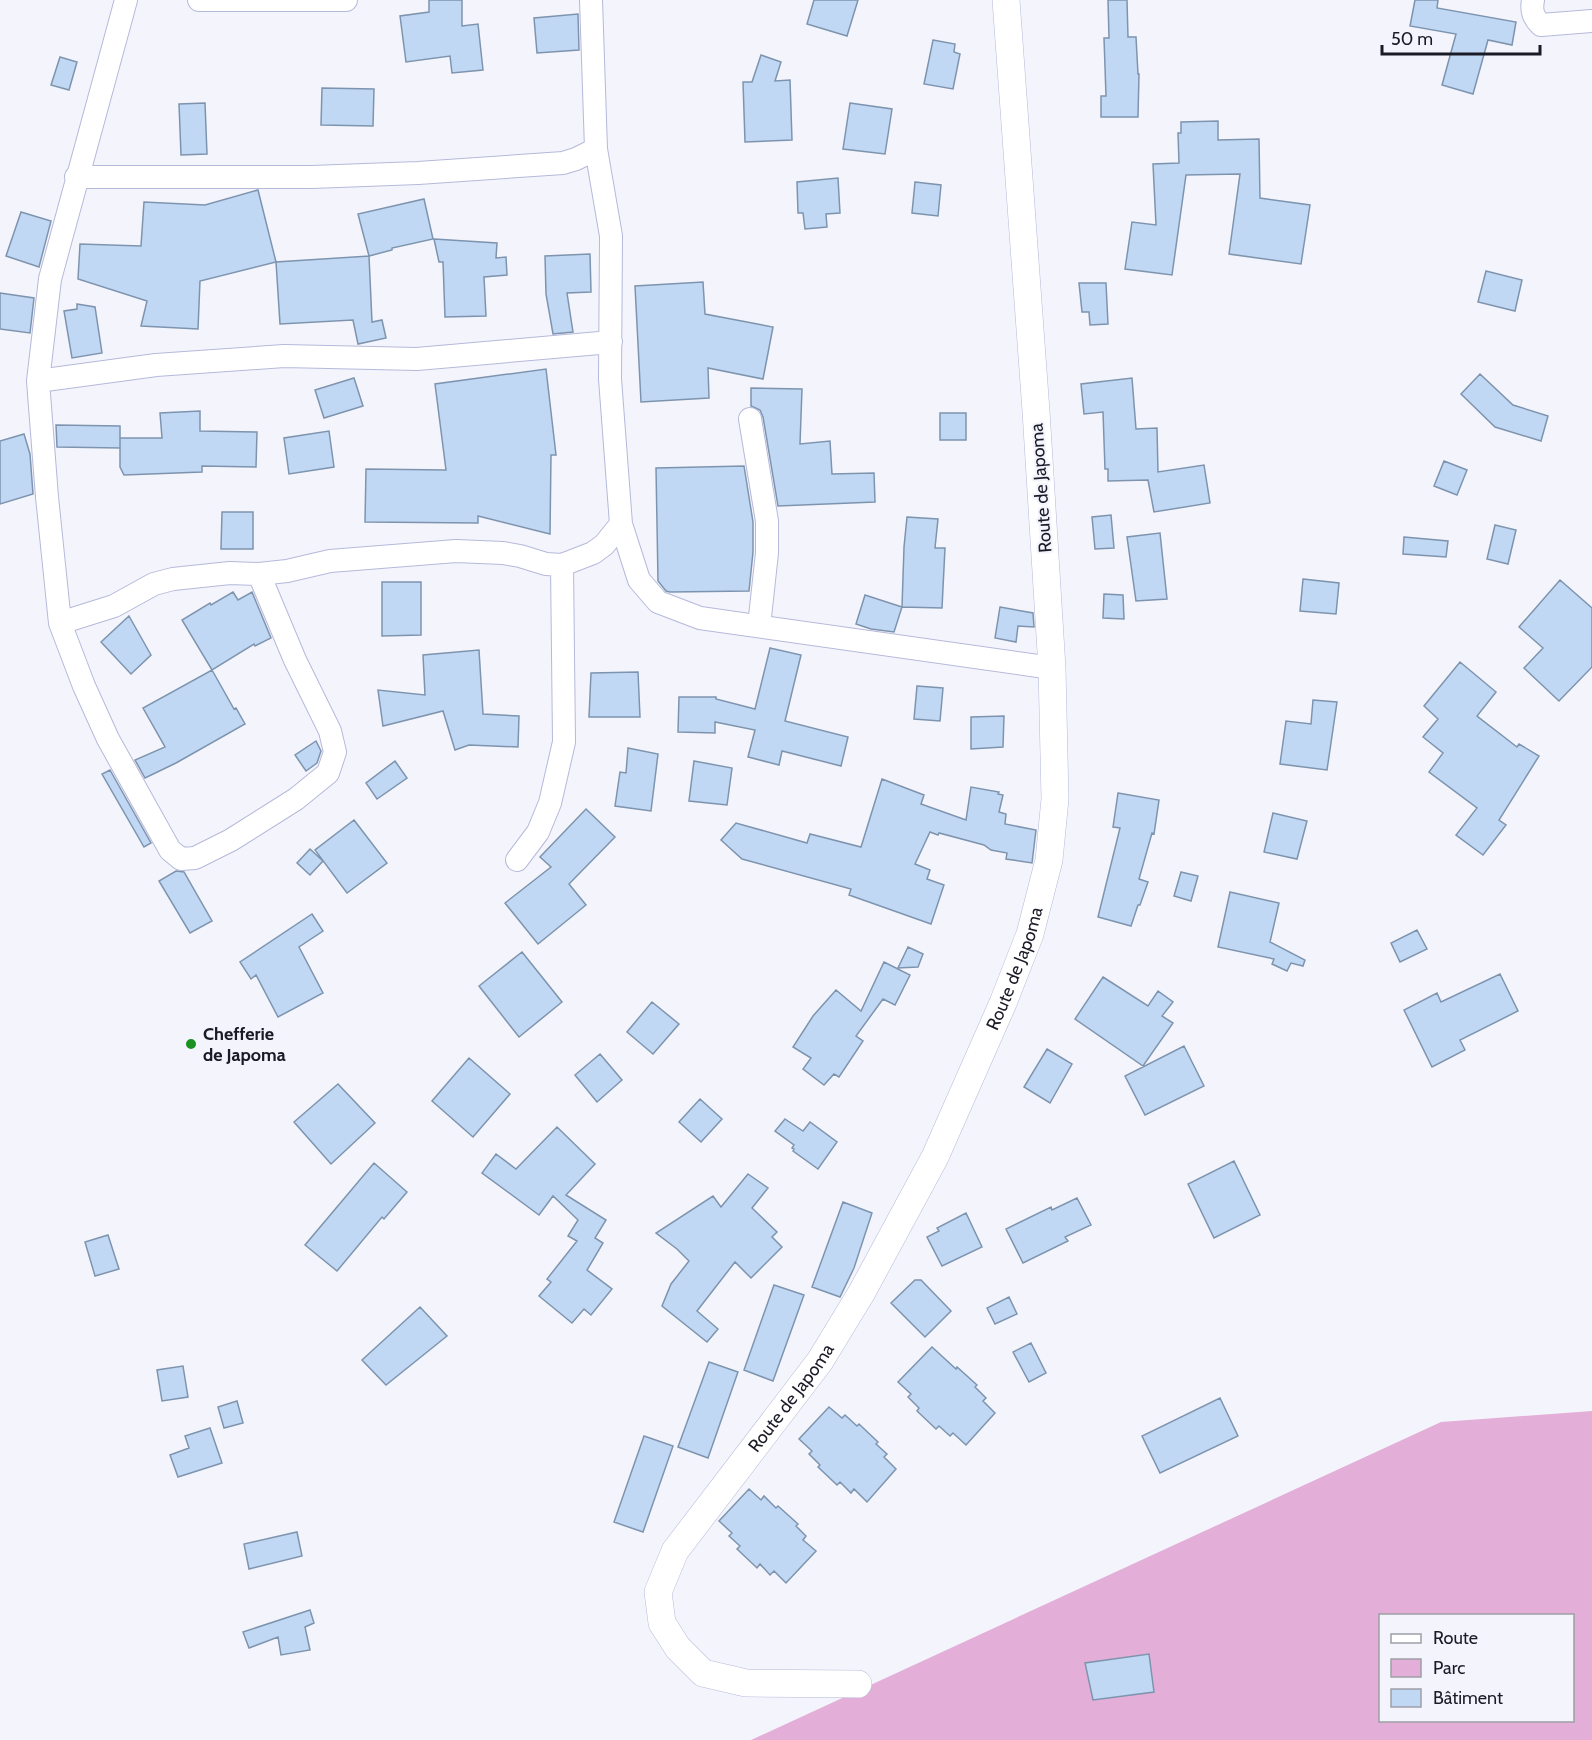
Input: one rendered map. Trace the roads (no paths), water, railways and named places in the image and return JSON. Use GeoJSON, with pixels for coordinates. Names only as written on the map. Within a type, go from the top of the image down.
{"type":"FeatureCollection","features":[{"type":"Feature","properties":{"kind":"street"},"geometry":{"type":"LineString","coordinates":[[126,0],[50,279],[38,381],[60,623],[84,686],[108,738],[170,850],[181,859],[195,858],[231,840],[296,799],[328,773],[335,752],[330,730],[295,660],[259,574]]}},
{"type":"Feature","properties":{"kind":"street"},"geometry":{"type":"LineString","coordinates":[[199,0],[346,0]]}},
{"type":"Feature","properties":{"kind":"street"},"geometry":{"type":"LineString","coordinates":[[591,0],[596,149],[611,236],[610,379],[621,524],[639,580],[658,602],[700,618],[1052,669]]}},
{"type":"Feature","properties":{"kind":"street","name":"Route de Japoma"},"geometry":{"type":"LineString","coordinates":[[858,1684],[746,1683],[703,1673],[678,1648],[662,1623],[658,1592],[675,1551],[820,1361],[862,1292],[934,1157],[1002,1003],[1030,934],[1049,860],[1055,799],[1052,669],[1006,0]]}},
{"type":"Feature","properties":{"kind":"street"},"geometry":{"type":"LineString","coordinates":[[1533,0],[1531,8],[1534,18],[1541,25],[1592,21]]}},
{"type":"Feature","properties":{"kind":"street"},"geometry":{"type":"LineString","coordinates":[[76,177],[312,177],[418,173],[563,163],[596,149]]}},
{"type":"Feature","properties":{"kind":"street"},"geometry":{"type":"LineString","coordinates":[[38,381],[156,365],[284,356],[417,359],[610,342]]}},
{"type":"Feature","properties":{"kind":"street"},"geometry":{"type":"LineString","coordinates":[[750,419],[767,520],[759,626]]}},
{"type":"Feature","properties":{"kind":"street"},"geometry":{"type":"LineString","coordinates":[[60,623],[114,606],[154,584],[173,579],[230,573],[259,574],[287,571],[330,561],[456,551],[503,553],[546,564],[562,565],[593,553],[604,545],[621,524]]}},
{"type":"Feature","properties":{"kind":"street"},"geometry":{"type":"LineString","coordinates":[[517,860],[538,832],[550,803],[564,742],[562,565]]}},
{"type":"Feature","properties":{"kind":"place","name":"Chefferie de Japoma"},"geometry":{"type":"Point","coordinates":[191,1044]}}]}
